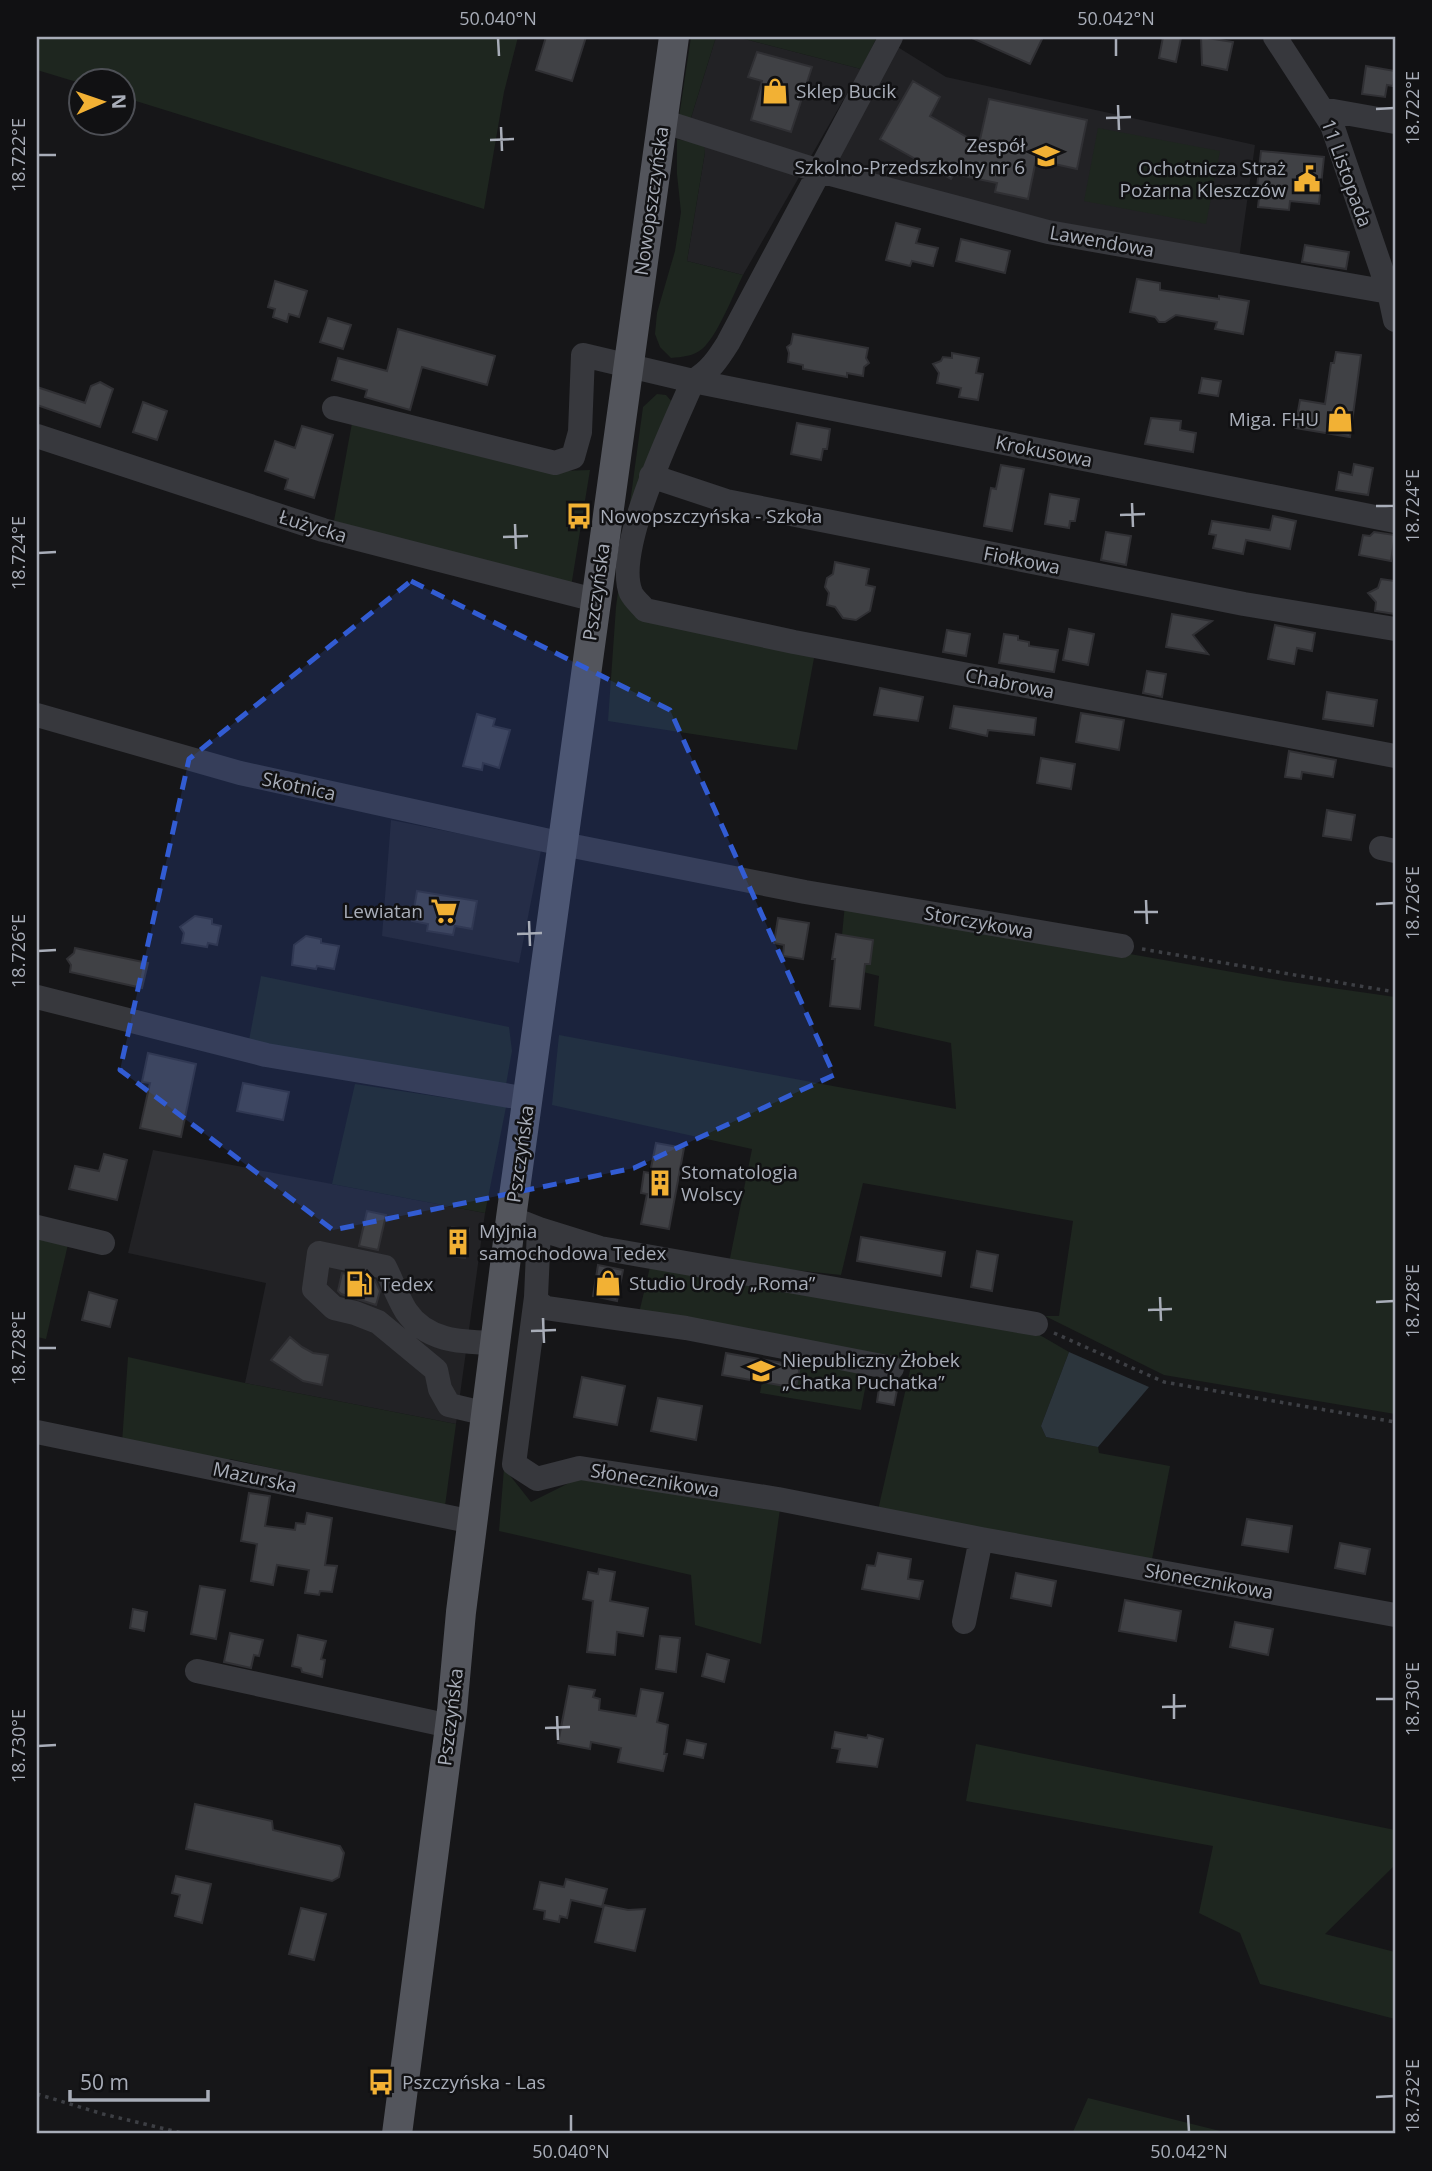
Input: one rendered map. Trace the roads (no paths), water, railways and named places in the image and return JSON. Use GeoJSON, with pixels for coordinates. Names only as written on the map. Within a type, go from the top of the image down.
{"type":"FeatureCollection","features":[{"type":"Feature","properties":{"kind":"main road","name":"Nowopszczyńska"},"geometry":{"type":"LineString","coordinates":[[629,366],[674,37]]}},
{"type":"Feature","properties":{"kind":"main road","name":"Pszczyńska"},"geometry":{"type":"LineString","coordinates":[[397,2134],[450,1726],[511,1218],[629,366]]}},
{"type":"Feature","properties":{"kind":"street","name":"Pszczyńska"},"geometry":{"type":"LineString","coordinates":[[632,595],[628,577],[630,550],[651,476],[693,381],[717,362],[891,37]]}},
{"type":"Feature","properties":{"kind":"street","name":"11 Listopada"},"geometry":{"type":"LineString","coordinates":[[1275,37],[1332,125],[1389,292],[1395,320]]}},
{"type":"Feature","properties":{"kind":"street"},"geometry":{"type":"LineString","coordinates":[[1322,109],[1395,122]]}},
{"type":"Feature","properties":{"kind":"street","name":"Lawendowa"},"geometry":{"type":"LineString","coordinates":[[662,121],[819,171],[1048,232],[1389,292]]}},
{"type":"Feature","properties":{"kind":"street"},"geometry":{"type":"LineString","coordinates":[[334,408],[555,463],[573,457],[580,432],[583,355],[693,381]]}},
{"type":"Feature","properties":{"kind":"street","name":"Krokusowa"},"geometry":{"type":"LineString","coordinates":[[693,381],[1395,521]]}},
{"type":"Feature","properties":{"kind":"street","name":"Łużycka"},"geometry":{"type":"LineString","coordinates":[[37,436],[323,530],[595,600]]}},
{"type":"Feature","properties":{"kind":"street","name":"Fiołkowa"},"geometry":{"type":"LineString","coordinates":[[651,476],[726,501],[1244,604],[1395,629]]}},
{"type":"Feature","properties":{"kind":"street","name":"Chabrowa"},"geometry":{"type":"LineString","coordinates":[[632,595],[645,610],[794,642],[1395,756]]}},
{"type":"Feature","properties":{"kind":"street","name":"Skotnica"},"geometry":{"type":"LineString","coordinates":[[37,715],[240,773],[564,844]]}},
{"type":"Feature","properties":{"kind":"street","name":"Storczykowa"},"geometry":{"type":"LineString","coordinates":[[564,844],[805,892],[1122,946]]}},
{"type":"Feature","properties":{"kind":"street"},"geometry":{"type":"LineString","coordinates":[[37,997],[266,1055],[528,1099]]}},
{"type":"Feature","properties":{"kind":"street"},"geometry":{"type":"LineString","coordinates":[[511,1218],[600,1248],[1036,1324]]}},
{"type":"Feature","properties":{"kind":"street"},"geometry":{"type":"LineString","coordinates":[[37,1227],[103,1243]]}},
{"type":"Feature","properties":{"kind":"street","name":"Słonecznikowa"},"geometry":{"type":"LineString","coordinates":[[539,1229],[536,1297],[514,1464],[537,1479],[580,1468],[778,1499],[1395,1615]]}},
{"type":"Feature","properties":{"kind":"street"},"geometry":{"type":"LineString","coordinates":[[436,1370],[378,1322],[334,1308],[314,1289],[319,1253],[385,1267],[407,1312],[427,1332],[454,1342],[495,1343]]}},
{"type":"Feature","properties":{"kind":"street"},"geometry":{"type":"LineString","coordinates":[[536,1297],[546,1308],[686,1328],[892,1368]]}},
{"type":"Feature","properties":{"kind":"street"},"geometry":{"type":"LineString","coordinates":[[454,1342],[443,1353],[436,1370],[440,1389],[449,1405],[487,1414]]}},
{"type":"Feature","properties":{"kind":"street","name":"Mazurska"},"geometry":{"type":"LineString","coordinates":[[37,1432],[473,1522]]}},
{"type":"Feature","properties":{"kind":"street"},"geometry":{"type":"LineString","coordinates":[[964,1622],[981,1539]]}},
{"type":"Feature","properties":{"kind":"street"},"geometry":{"type":"LineString","coordinates":[[197,1671],[450,1726]]}},
{"type":"Feature","properties":{"kind":"place","name":"Sklep Bucik"},"geometry":{"type":"Point","coordinates":[775,91]}},
{"type":"Feature","properties":{"kind":"place","name":"Zespół Szkolno-Przedszkolny nr 6"},"geometry":{"type":"Point","coordinates":[1046,156]}},
{"type":"Feature","properties":{"kind":"place","name":"Ochotnicza Straż Pożarna Kleszczów"},"geometry":{"type":"Point","coordinates":[1307,179]}},
{"type":"Feature","properties":{"kind":"place","name":"Miga. FHU"},"geometry":{"type":"Point","coordinates":[1340,419]}},
{"type":"Feature","properties":{"kind":"place","name":"Nowopszczyńska - Szkoła"},"geometry":{"type":"Point","coordinates":[579,516]}},
{"type":"Feature","properties":{"kind":"place","name":"Lewiatan"},"geometry":{"type":"Point","coordinates":[444,911]}},
{"type":"Feature","properties":{"kind":"place","name":"Stomatologia Wolscy"},"geometry":{"type":"Point","coordinates":[660,1183]}},
{"type":"Feature","properties":{"kind":"place","name":"Myjnia samochodowa Tedex"},"geometry":{"type":"Point","coordinates":[458,1242]}},
{"type":"Feature","properties":{"kind":"place","name":"Studio Urody „Roma”"},"geometry":{"type":"Point","coordinates":[608,1283]}},
{"type":"Feature","properties":{"kind":"place","name":"Tedex"},"geometry":{"type":"Point","coordinates":[359,1284]}},
{"type":"Feature","properties":{"kind":"place","name":"Niepubliczny Żłobek „Chatka Puchatka”"},"geometry":{"type":"Point","coordinates":[761,1371]}},
{"type":"Feature","properties":{"kind":"place","name":"Pszczyńska - Las"},"geometry":{"type":"Point","coordinates":[381,2082]}}]}
